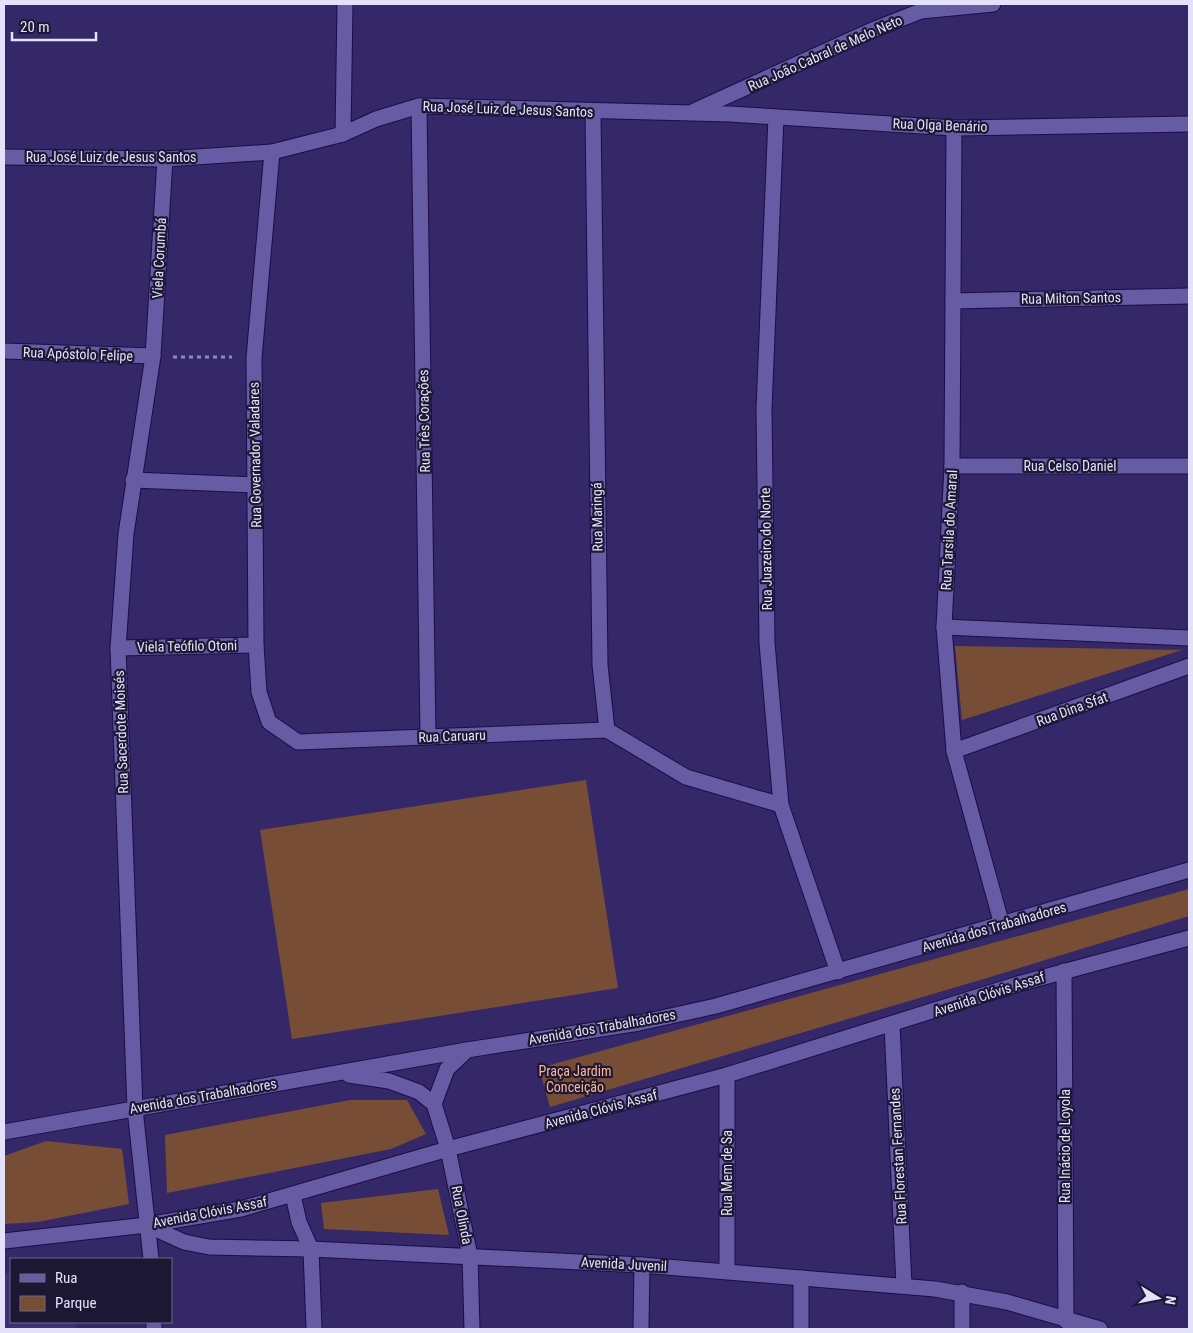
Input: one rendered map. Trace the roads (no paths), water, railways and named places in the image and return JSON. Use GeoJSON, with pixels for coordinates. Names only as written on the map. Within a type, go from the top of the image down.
{"type":"FeatureCollection","features":[{"type":"Feature","properties":{"kind":"street"},"geometry":{"type":"LineString","coordinates":[[343,134],[344,4]]}},
{"type":"Feature","properties":{"kind":"street","name":"Rua João Cabral de Melo Neto"},"geometry":{"type":"LineString","coordinates":[[690,113],[870,31],[921,12],[993,4]]}},
{"type":"Feature","properties":{"kind":"street","name":"Rua José Luiz de Jesus Santos"},"geometry":{"type":"LineString","coordinates":[[4,157],[164,159],[272,152],[343,134],[376,119],[419,106],[504,107],[593,112],[690,113]]}},
{"type":"Feature","properties":{"kind":"street","name":"Rua Três Corações"},"geometry":{"type":"LineString","coordinates":[[419,106],[428,737]]}},
{"type":"Feature","properties":{"kind":"street","name":"Rua Maringá"},"geometry":{"type":"LineString","coordinates":[[593,112],[599,656],[607,730]]}},
{"type":"Feature","properties":{"kind":"street","name":"Rua Olga Benário"},"geometry":{"type":"LineString","coordinates":[[690,113],[954,128],[1189,124]]}},
{"type":"Feature","properties":{"kind":"street","name":"Rua Juazeiro do Norte"},"geometry":{"type":"LineString","coordinates":[[776,117],[764,409],[767,643],[782,805],[838,972]]}},
{"type":"Feature","properties":{"kind":"street","name":"Rua Tarsila do Amaral"},"geometry":{"type":"LineString","coordinates":[[954,128],[952,466],[944,627],[954,751],[1002,925]]}},
{"type":"Feature","properties":{"kind":"street","name":"Rua Governador Valadares"},"geometry":{"type":"LineString","coordinates":[[272,152],[254,358],[256,645],[259,692],[269,722],[298,742]]}},
{"type":"Feature","properties":{"kind":"street","name":"Viela Corumbá"},"geometry":{"type":"LineString","coordinates":[[153,356],[164,159]]}},
{"type":"Feature","properties":{"kind":"street","name":"Rua Milton Santos"},"geometry":{"type":"LineString","coordinates":[[953,301],[1189,296]]}},
{"type":"Feature","properties":{"kind":"street","name":"Rua Apóstolo Felipe"},"geometry":{"type":"LineString","coordinates":[[4,351],[153,356]]}},
{"type":"Feature","properties":{"kind":"street","name":"Rua Sacerdote Moisés"},"geometry":{"type":"LineString","coordinates":[[151,1258],[135,1109],[118,648],[125,543],[153,356]]}},
{"type":"Feature","properties":{"kind":"street","name":"Rua Celso Daniel"},"geometry":{"type":"LineString","coordinates":[[952,466],[1189,466]]}},
{"type":"Feature","properties":{"kind":"street"},"geometry":{"type":"LineString","coordinates":[[133,480],[256,485]]}},
{"type":"Feature","properties":{"kind":"street"},"geometry":{"type":"LineString","coordinates":[[944,627],[1189,638]]}},
{"type":"Feature","properties":{"kind":"street","name":"Viela Teófilo Otoni"},"geometry":{"type":"LineString","coordinates":[[118,648],[256,645]]}},
{"type":"Feature","properties":{"kind":"street","name":"Rua Dina Sfat"},"geometry":{"type":"LineString","coordinates":[[954,751],[1189,666]]}},
{"type":"Feature","properties":{"kind":"street"},"geometry":{"type":"LineString","coordinates":[[607,730],[686,777],[782,805]]}},
{"type":"Feature","properties":{"kind":"street","name":"Rua Caruaru"},"geometry":{"type":"LineString","coordinates":[[298,742],[607,730]]}},
{"type":"Feature","properties":{"kind":"street","name":"Avenida dos Trabalhadores"},"geometry":{"type":"LineString","coordinates":[[4,1132],[467,1050],[639,1023],[716,1006],[1189,870]]}},
{"type":"Feature","properties":{"kind":"street","name":"Avenida Clóvis Assaf"},"geometry":{"type":"LineString","coordinates":[[4,1241],[147,1225],[241,1209],[448,1149],[727,1076],[1064,971],[1189,938]]}},
{"type":"Feature","properties":{"kind":"street","name":"Rua Inácio de Loyola"},"geometry":{"type":"LineString","coordinates":[[1064,971],[1066,1320]]}},
{"type":"Feature","properties":{"kind":"street","name":"Rua Florestan Fernandes"},"geometry":{"type":"LineString","coordinates":[[892,1025],[904,1286]]}},
{"type":"Feature","properties":{"kind":"street"},"geometry":{"type":"LineString","coordinates":[[336,1073],[389,1081],[419,1092],[434,1104],[446,1069],[467,1050]]}},
{"type":"Feature","properties":{"kind":"street","name":"Rua Mem de Sa"},"geometry":{"type":"LineString","coordinates":[[727,1076],[727,1272]]}},
{"type":"Feature","properties":{"kind":"street","name":"Rua Olinda"},"geometry":{"type":"LineString","coordinates":[[434,1104],[448,1149],[470,1256],[472,1329]]}},
{"type":"Feature","properties":{"kind":"street"},"geometry":{"type":"LineString","coordinates":[[293,1195],[299,1222],[311,1249],[314,1329]]}},
{"type":"Feature","properties":{"kind":"street","name":"Avenida Juvenil"},"geometry":{"type":"LineString","coordinates":[[147,1225],[184,1242],[209,1247],[311,1249],[642,1265],[962,1292],[1007,1302],[1100,1329]]}},
{"type":"Feature","properties":{"kind":"street"},"geometry":{"type":"LineString","coordinates":[[641,1329],[642,1265]]}},
{"type":"Feature","properties":{"kind":"street"},"geometry":{"type":"LineString","coordinates":[[801,1278],[801,1329]]}},
{"type":"Feature","properties":{"kind":"street"},"geometry":{"type":"LineString","coordinates":[[962,1292],[962,1329]]}},
{"type":"Feature","properties":{"kind":"park label","name":"Praça Jardim Conceição"},"geometry":{"type":"Point","coordinates":[575,1080]}}]}
